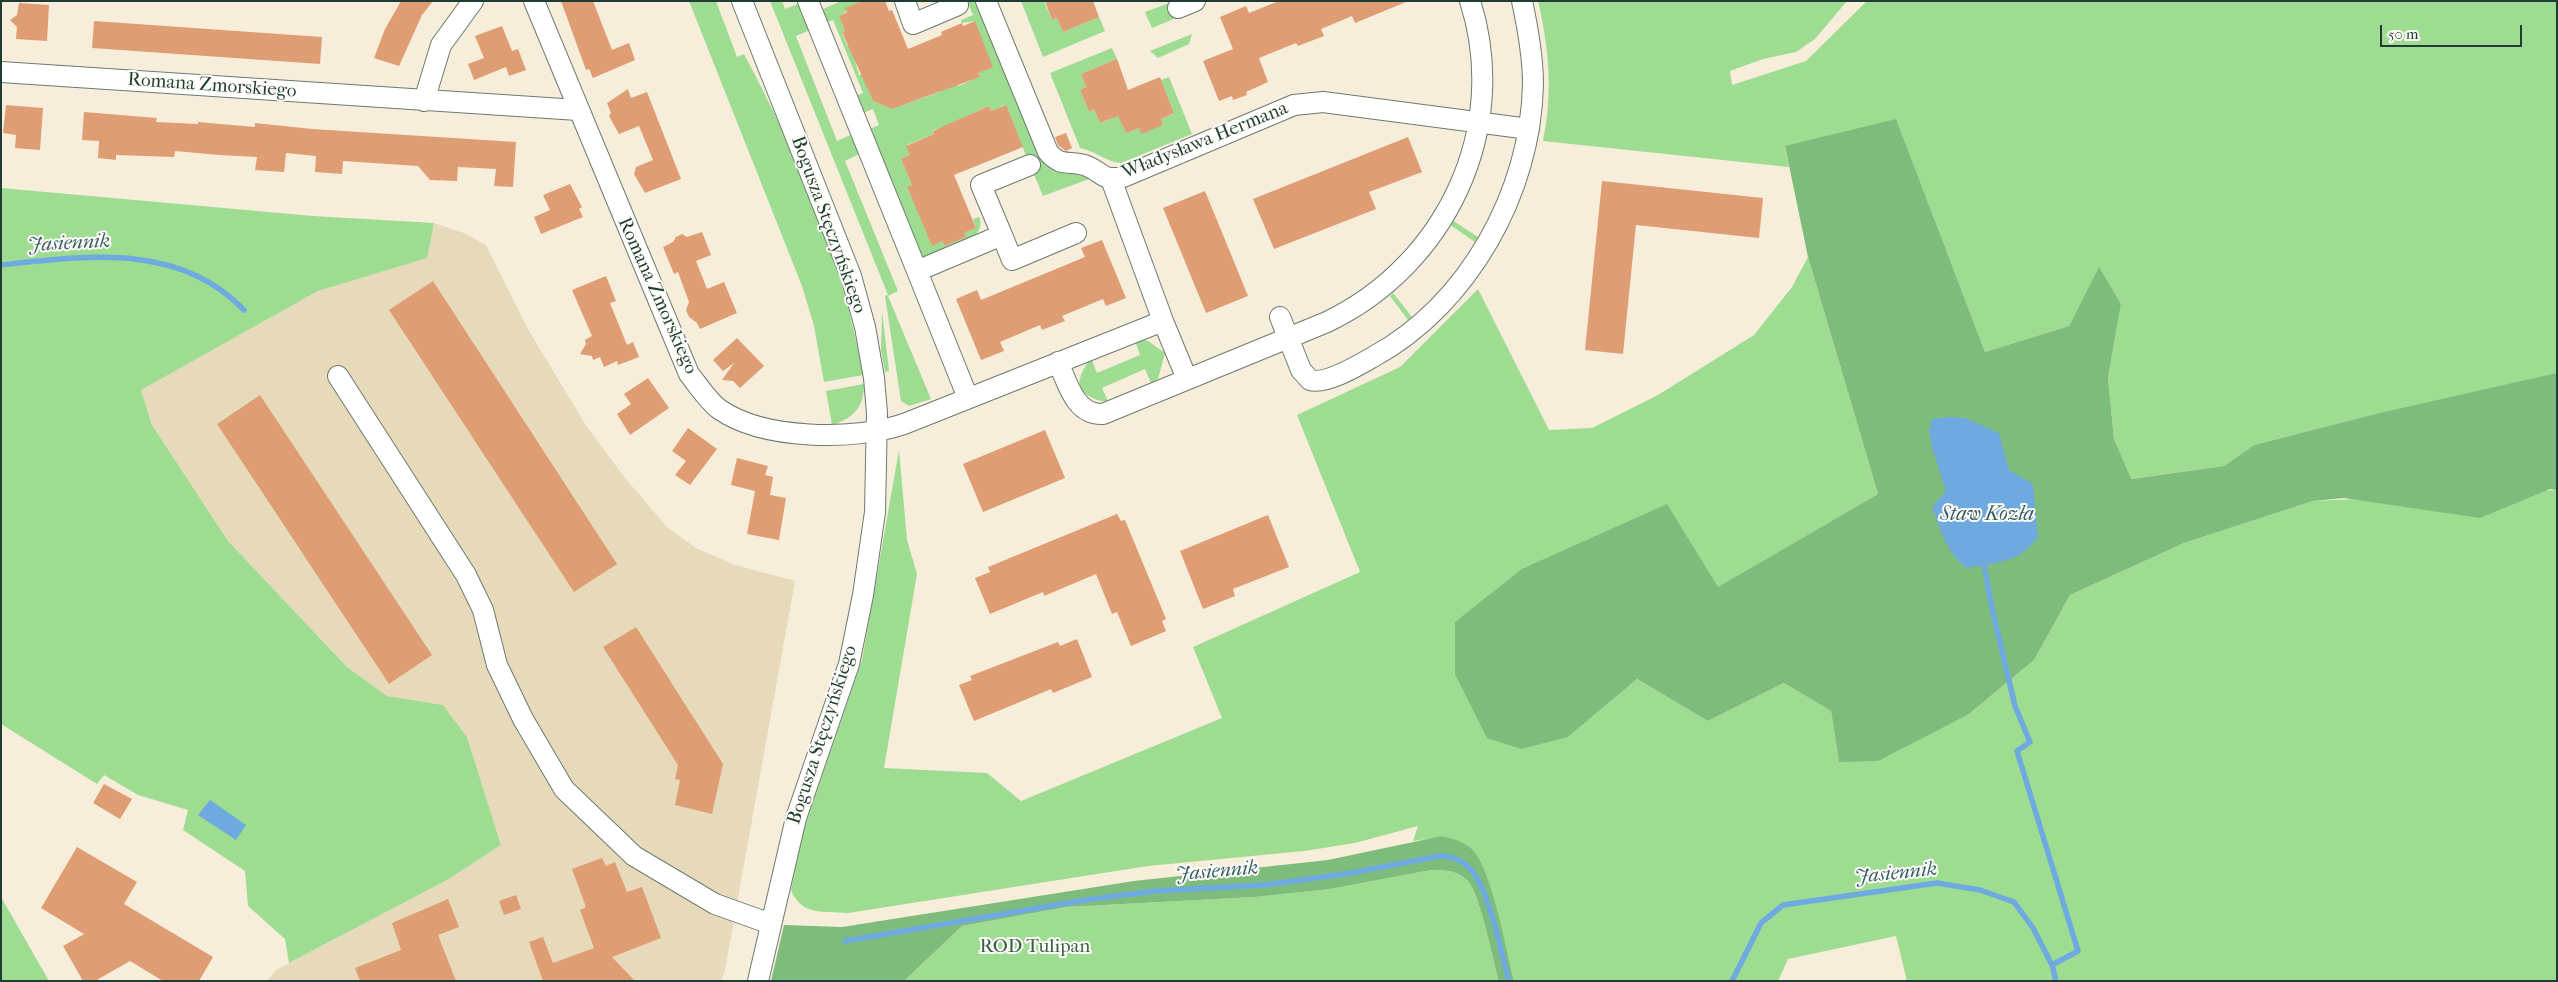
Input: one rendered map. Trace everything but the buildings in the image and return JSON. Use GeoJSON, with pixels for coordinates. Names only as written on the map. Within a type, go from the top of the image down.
{"type":"FeatureCollection","features":[{"type":"Feature","properties":{"kind":"street"},"geometry":{"type":"LineString","coordinates":[[424,101],[441,45],[473,1]]}},
{"type":"Feature","properties":{"kind":"street","name":"Romana Zmorskiego"},"geometry":{"type":"LineString","coordinates":[[534,1],[689,374],[718,408],[765,430],[828,434],[877,432],[1163,321]]}},
{"type":"Feature","properties":{"kind":"street","name":"Bogusza Stęczyńskiego"},"geometry":{"type":"LineString","coordinates":[[742,1],[851,276],[865,327],[874,378],[877,432],[875,512],[863,595],[849,664],[796,818],[758,981]]}},
{"type":"Feature","properties":{"kind":"street"},"geometry":{"type":"LineString","coordinates":[[904,1],[913,24],[958,6]]}},
{"type":"Feature","properties":{"kind":"street","name":"Władysława Hermana"},"geometry":{"type":"LineString","coordinates":[[986,1],[1048,152],[1056,161],[1087,166],[1103,177],[1111,179],[1144,169],[1294,105],[1323,102],[1529,128]]}},
{"type":"Feature","properties":{"kind":"street"},"geometry":{"type":"LineString","coordinates":[[1058,362],[1079,405],[1094,415],[1103,414],[1350,311],[1384,288],[1406,268],[1437,229],[1453,200],[1467,167],[1479,121],[1483,58],[1470,1]]}},
{"type":"Feature","properties":{"kind":"street"},"geometry":{"type":"LineString","coordinates":[[1280,317],[1301,370],[1310,380],[1316,382],[1330,378],[1378,354],[1426,319],[1462,279],[1486,245],[1513,189],[1522,162],[1529,128],[1533,85],[1532,54],[1522,1]]}},
{"type":"Feature","properties":{"kind":"street"},"geometry":{"type":"LineString","coordinates":[[810,2],[968,398]]}},
{"type":"Feature","properties":{"kind":"street","name":"Romana Zmorskiego"},"geometry":{"type":"LineString","coordinates":[[1,72],[578,110]]}},
{"type":"Feature","properties":{"kind":"street"},"geometry":{"type":"LineString","coordinates":[[1030,165],[982,185],[1012,260],[1076,233]]}},
{"type":"Feature","properties":{"kind":"street","name":"Władysława Hermana"},"geometry":{"type":"LineString","coordinates":[[1111,179],[1186,379]]}},
{"type":"Feature","properties":{"kind":"street"},"geometry":{"type":"LineString","coordinates":[[917,271],[1002,235]]}},
{"type":"Feature","properties":{"kind":"street"},"geometry":{"type":"LineString","coordinates":[[338,376],[466,574],[483,610],[497,665],[522,719],[564,789],[634,856],[714,904],[771,924]]}},
{"type":"Feature","properties":{"kind":"shaded area"},"geometry":{"type":"Polygon","coordinates":[[[434,223],[464,233],[486,245],[529,331],[587,427],[625,478],[668,528],[696,548],[735,565],[795,581],[725,970],[721,981],[267,981],[276,970],[447,880],[501,845],[467,737],[443,705],[387,696],[347,667],[228,541],[152,425],[141,390],[318,291],[426,258],[434,223]]]}},
{"type":"Feature","properties":{"kind":"green space"},"geometry":{"type":"Polygon","coordinates":[[[689,1],[716,1],[737,57],[744,54],[783,131],[831,250],[844,291],[863,375],[824,382],[814,326],[802,286],[689,1]]]}},
{"type":"Feature","properties":{"kind":"green space"},"geometry":{"type":"Polygon","coordinates":[[[770,1],[782,1],[785,9],[800,3],[810,30],[796,36],[837,141],[852,134],[859,154],[845,161],[898,291],[888,296],[931,399],[909,406],[901,401],[885,296],[888,295],[770,1]]]}},
{"type":"Feature","properties":{"kind":"green space"},"geometry":{"type":"Polygon","coordinates":[[[841,1],[862,1],[839,16],[845,31],[842,33],[847,45],[850,44],[859,75],[862,74],[873,101],[892,109],[940,92],[939,89],[956,82],[958,86],[979,77],[975,21],[962,23],[961,20],[973,15],[967,1],[978,1],[1045,162],[1057,170],[1081,174],[1089,179],[1043,196],[1005,105],[991,111],[989,106],[973,113],[974,118],[933,130],[934,134],[907,145],[910,155],[901,159],[912,185],[907,188],[913,200],[917,199],[920,217],[932,245],[942,241],[945,246],[966,237],[964,233],[976,228],[973,219],[979,217],[980,225],[977,233],[961,248],[940,256],[922,257],[917,252],[865,131],[879,125],[873,109],[858,115],[851,98],[863,93],[833,20],[822,24],[819,11],[841,1]]]}},
{"type":"Feature","properties":{"kind":"green space"},"geometry":{"type":"Polygon","coordinates":[[[1021,1],[1044,1],[1052,20],[1057,18],[1063,32],[1099,17],[1105,31],[1043,57],[1021,1]]]}},
{"type":"Feature","properties":{"kind":"green space"},"geometry":{"type":"Polygon","coordinates":[[[1538,1],[1847,1],[1815,39],[1796,52],[1763,59],[1730,71],[1732,85],[1806,61],[1867,1],[2557,1],[2557,385],[2371,415],[2254,445],[2224,466],[2130,479],[2114,439],[2108,378],[2121,304],[2099,268],[2069,326],[1985,352],[1896,120],[1785,147],[1789,167],[1543,141],[1549,88],[1545,36],[1538,1]]]}},
{"type":"Feature","properties":{"kind":"green space"},"geometry":{"type":"Polygon","coordinates":[[[1169,3],[1176,18],[1152,28],[1145,12],[1169,3]]]}},
{"type":"Feature","properties":{"kind":"green space"},"geometry":{"type":"Polygon","coordinates":[[[1192,34],[1189,44],[1158,58],[1150,51],[1192,34]]]}},
{"type":"Feature","properties":{"kind":"green space"},"geometry":{"type":"Polygon","coordinates":[[[1112,48],[1117,59],[1081,74],[1086,87],[1080,90],[1089,112],[1094,109],[1100,123],[1111,119],[1117,113],[1126,133],[1139,128],[1163,125],[1161,119],[1174,113],[1161,80],[1169,77],[1192,134],[1121,163],[1111,161],[1080,148],[1050,73],[1112,48]]]}},
{"type":"Feature","properties":{"kind":"green space"},"geometry":{"type":"Polygon","coordinates":[[[1896,119],[1985,352],[2069,326],[2099,267],[2121,304],[2108,378],[2114,439],[2131,479],[2224,466],[2254,445],[2371,415],[2557,373],[2557,490],[2550,489],[2480,518],[2344,498],[2313,501],[2184,543],[2070,595],[2034,660],[1969,714],[1878,761],[1839,762],[1831,711],[1784,683],[1708,721],[1637,679],[1568,737],[1521,749],[1487,738],[1455,674],[1455,622],[1522,569],[1667,504],[1718,587],[1878,494],[1808,257],[1785,146],[1896,119]]]}},
{"type":"Feature","properties":{"kind":"green space"},"geometry":{"type":"Polygon","coordinates":[[[1,188],[313,216],[434,223],[427,258],[318,291],[141,390],[152,425],[228,541],[347,667],[387,696],[443,705],[467,737],[501,845],[447,880],[289,963],[285,939],[248,906],[245,871],[183,830],[188,810],[138,795],[104,775],[97,784],[1,724],[1,188]]]}},
{"type":"Feature","properties":{"kind":"green space"},"geometry":{"type":"Polygon","coordinates":[[[1452,220],[1478,237],[1475,242],[1449,224],[1452,220]]]}},
{"type":"Feature","properties":{"kind":"green space"},"geometry":{"type":"Polygon","coordinates":[[[1808,257],[1878,494],[1717,588],[1568,737],[1637,679],[1708,721],[1784,683],[1831,711],[1839,762],[1969,714],[2034,660],[2070,595],[2184,543],[2313,501],[2557,490],[2557,981],[1907,981],[1896,936],[1788,959],[1778,981],[1514,981],[1489,885],[1442,837],[1413,841],[1418,826],[1355,843],[1304,851],[1148,866],[848,913],[814,910],[807,908],[795,898],[791,890],[801,837],[862,660],[899,450],[907,540],[917,574],[884,768],[987,773],[1021,801],[1222,718],[1193,647],[1360,572],[1297,415],[1400,367],[1478,289],[1549,430],[1592,428],[1658,395],[1754,335],[1792,287],[1808,257]]]}},
{"type":"Feature","properties":{"kind":"green space"},"geometry":{"type":"Polygon","coordinates":[[[1393,293],[1412,317],[1408,320],[1390,296],[1393,293]]]}},
{"type":"Feature","properties":{"kind":"green space"},"geometry":{"type":"Polygon","coordinates":[[[882,311],[889,371],[885,372],[881,350],[882,311]]]}},
{"type":"Feature","properties":{"kind":"green space"},"geometry":{"type":"Polygon","coordinates":[[[1140,339],[1148,341],[1165,353],[1158,379],[1151,383],[1145,369],[1102,388],[1108,401],[1096,400],[1082,390],[1079,384],[1081,376],[1091,358],[1097,373],[1140,355],[1135,341],[1140,339]]]}},
{"type":"Feature","properties":{"kind":"green space"},"geometry":{"type":"Polygon","coordinates":[[[864,384],[860,405],[852,415],[832,425],[826,391],[864,384]]]}},
{"type":"Feature","properties":{"kind":"green space"},"geometry":{"type":"Polygon","coordinates":[[[1442,836],[1461,842],[1473,850],[1482,866],[1494,897],[1514,981],[1499,981],[1477,898],[1467,880],[1455,872],[1431,870],[1330,889],[1255,897],[1066,907],[962,926],[904,981],[771,981],[784,925],[842,927],[1134,881],[1328,860],[1442,836]]]}},
{"type":"Feature","properties":{"kind":"green space","name":"ROD Tulipan"},"geometry":{"type":"Polygon","coordinates":[[[1431,870],[1455,872],[1467,880],[1472,887],[1477,898],[1499,981],[904,981],[962,926],[1066,907],[1255,897],[1330,889],[1431,870]]]}},
{"type":"Feature","properties":{"kind":"green space"},"geometry":{"type":"Polygon","coordinates":[[[1,897],[49,981],[1,981],[1,897]]]}},
{"type":"Feature","properties":{"kind":"water","name":"Staw Kozła"},"geometry":{"type":"Polygon","coordinates":[[[1965,418],[1999,433],[2009,470],[2033,484],[2038,537],[2031,546],[2015,557],[1998,563],[1967,568],[1954,556],[1945,540],[1932,507],[1946,491],[1932,448],[1929,430],[1932,419],[1965,418]]]}},
{"type":"Feature","properties":{"kind":"water"},"geometry":{"type":"Polygon","coordinates":[[[210,800],[246,825],[236,840],[198,815],[210,800]]]}},
{"type":"Feature","properties":{"kind":"waterway","name":"Jasiennik"},"geometry":{"type":"LineString","coordinates":[[1,265],[98,257],[130,259],[161,264],[191,273],[218,288],[244,310]]}},
{"type":"Feature","properties":{"kind":"waterway"},"geometry":{"type":"LineString","coordinates":[[1984,565],[1993,613],[2015,706],[2030,742],[2017,751],[2078,951],[2052,965]]}},
{"type":"Feature","properties":{"kind":"waterway","name":"Jasiennik"},"geometry":{"type":"LineString","coordinates":[[845,941],[1091,899],[1156,891],[1265,885],[1351,873],[1443,856],[1463,863],[1477,878],[1489,905],[1509,981]]}},
{"type":"Feature","properties":{"kind":"waterway","name":"Jasiennik"},"geometry":{"type":"LineString","coordinates":[[1732,981],[1761,923],[1783,905],[1937,883],[1980,890],[2014,902],[2033,928],[2052,965],[2056,981]]}}]}
